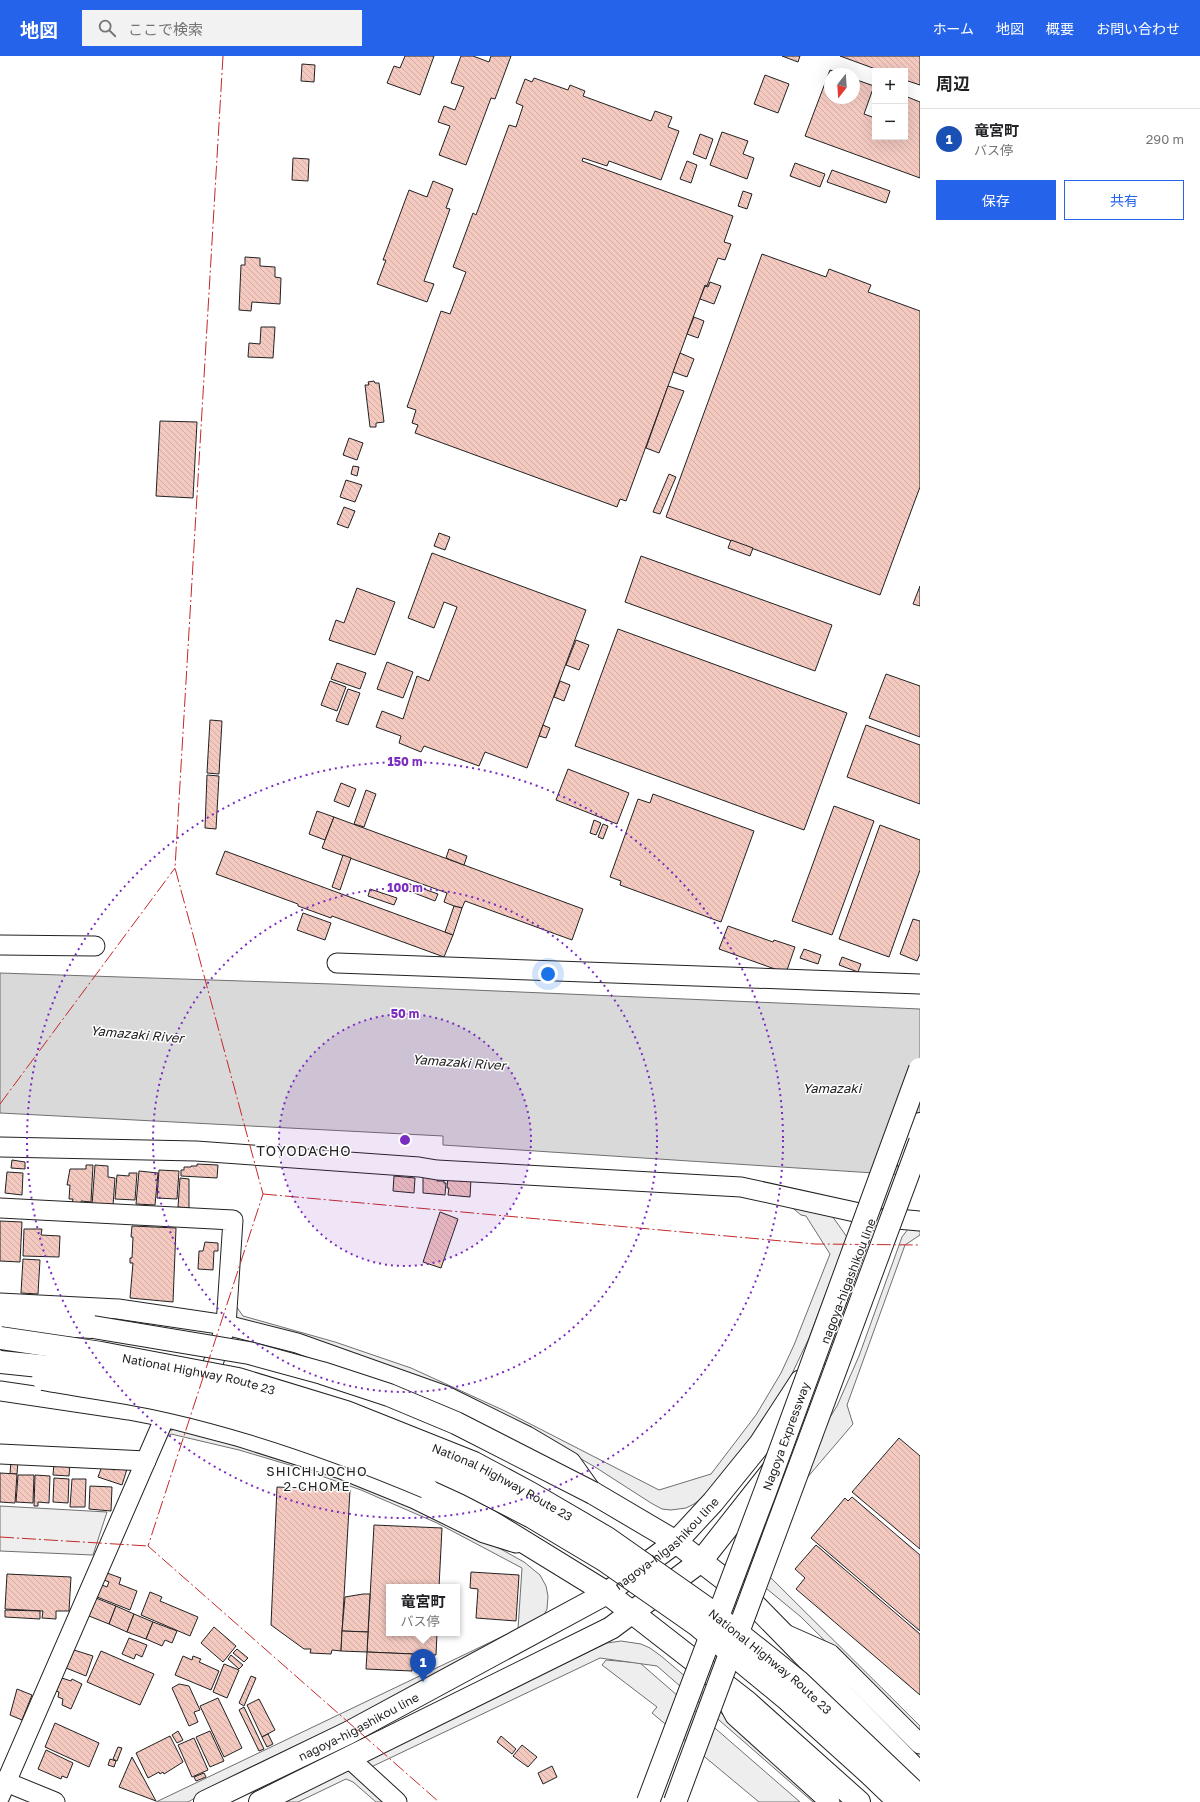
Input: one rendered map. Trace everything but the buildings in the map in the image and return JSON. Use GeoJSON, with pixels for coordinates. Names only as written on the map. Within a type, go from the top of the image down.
{"type":"FeatureCollection","features":[{"type":"Feature","properties":{"kind":"main road","name":"Nagoya Expressway"},"geometry":{"type":"LineString","coordinates":[[648,1802],[773,1470],[920,1069]]}},
{"type":"Feature","properties":{"kind":"main road","name":"nagoya-higashikou line"},"geometry":{"type":"LineString","coordinates":[[260,1802],[350,1759],[605,1632],[701,1561],[787,1452],[805,1418],[835,1350],[920,1087]]}},
{"type":"Feature","properties":{"kind":"main road","name":"nagoya-higashikou line"},"geometry":{"type":"LineString","coordinates":[[205,1802],[348,1733],[607,1593],[676,1542],[713,1502],[760,1444],[820,1352],[920,1124]]}},
{"type":"Feature","properties":{"kind":"main road","name":"Nagoya Expressway"},"geometry":{"type":"LineString","coordinates":[[675,1802],[753,1588],[844,1349],[920,1142]]}},
{"type":"Feature","properties":{"kind":"main road"},"geometry":{"type":"LineString","coordinates":[[0,1322],[93,1327],[249,1354],[322,1373],[382,1393],[456,1424],[593,1493],[676,1542],[746,1596],[920,1774]]}},
{"type":"Feature","properties":{"kind":"main road","name":"National Highway Route 23"},"geometry":{"type":"LineString","coordinates":[[0,1338],[101,1353],[238,1379],[346,1412],[474,1464],[530,1493],[607,1538],[708,1609],[798,1681],[920,1797]]}},
{"type":"Feature","properties":{"kind":"main road","name":"National Highway Route 23"},"geometry":{"type":"LineString","coordinates":[[0,1362],[88,1371],[237,1399],[353,1436],[410,1458],[468,1484],[532,1517],[604,1560],[697,1625],[788,1700],[870,1774],[898,1802]]}},
{"type":"Feature","properties":{"kind":"main road"},"geometry":{"type":"LineString","coordinates":[[0,1372],[172,1402],[253,1424],[339,1451],[426,1487],[490,1521],[533,1549],[607,1593],[748,1702],[859,1802]]}},
{"type":"Feature","properties":{"kind":"street"},"geometry":{"type":"LineString","coordinates":[[0,945],[95,946]]}},
{"type":"Feature","properties":{"kind":"street"},"geometry":{"type":"LineString","coordinates":[[337,963],[920,984]]}},
{"type":"Feature","properties":{"kind":"street"},"geometry":{"type":"LineString","coordinates":[[0,1147],[196,1151],[419,1167],[437,1170],[741,1187],[881,1211],[920,1221]]}},
{"type":"Feature","properties":{"kind":"street"},"geometry":{"type":"LineString","coordinates":[[0,1208],[233,1220],[226,1325],[193,1424]]}},
{"type":"Feature","properties":{"kind":"street"},"geometry":{"type":"LineString","coordinates":[[0,1303],[118,1309],[226,1325],[297,1344],[446,1396],[526,1436],[571,1462],[593,1493]]}},
{"type":"Feature","properties":{"kind":"street"},"geometry":{"type":"LineString","coordinates":[[0,1391],[114,1407],[165,1417],[292,1452],[341,1469],[415,1499],[484,1533],[533,1549]]}},
{"type":"Feature","properties":{"kind":"street"},"geometry":{"type":"LineString","coordinates":[[55,1802],[2,1786],[165,1417]]}},
{"type":"Feature","properties":{"kind":"street"},"geometry":{"type":"LineString","coordinates":[[0,1454],[146,1461]]}},
{"type":"Feature","properties":{"kind":"street"},"geometry":{"type":"LineString","coordinates":[[780,1631],[830,1654],[920,1744]]}},
{"type":"Feature","properties":{"kind":"street"},"geometry":{"type":"LineString","coordinates":[[713,1675],[735,1716],[830,1802]]}},
{"type":"Feature","properties":{"kind":"street"},"geometry":{"type":"LineString","coordinates":[[350,1759],[397,1802]]}},
{"type":"Feature","properties":{"kind":"shaded area"},"geometry":{"type":"Polygon","coordinates":[[[782,1199],[830,1213],[847,1237],[809,1338],[789,1380],[763,1424],[707,1494],[686,1508],[671,1510],[662,1509],[595,1467],[529,1429],[454,1392],[335,1347],[236,1320],[234,1317],[236,1306],[243,1316],[335,1342],[411,1368],[505,1411],[659,1490],[711,1474],[756,1415],[781,1373],[794,1345],[830,1254],[806,1216],[801,1215],[782,1199]]]}},
{"type":"Feature","properties":{"kind":"shaded area"},"geometry":{"type":"Polygon","coordinates":[[[920,1226],[920,1235],[905,1245],[847,1405],[853,1424],[759,1534],[767,1574],[920,1726],[920,1735],[801,1617],[761,1584],[748,1564],[752,1525],[805,1458],[837,1406],[859,1356],[902,1237],[908,1229],[920,1226]]]}},
{"type":"Feature","properties":{"kind":"shaded area"},"geometry":{"type":"Polygon","coordinates":[[[175,1429],[240,1443],[337,1474],[490,1543],[524,1562],[540,1575],[546,1586],[548,1596],[547,1609],[542,1619],[420,1686],[241,1772],[188,1802],[156,1802],[518,1629],[522,1568],[437,1523],[361,1490],[293,1466],[239,1450],[171,1434],[164,1439],[169,1431],[175,1429]]]}},
{"type":"Feature","properties":{"kind":"shaded area"},"geometry":{"type":"Polygon","coordinates":[[[0,1506],[107,1512],[93,1555],[0,1551],[0,1506]]]}},
{"type":"Feature","properties":{"kind":"shaded area"},"geometry":{"type":"Polygon","coordinates":[[[621,1641],[641,1644],[650,1648],[661,1656],[693,1683],[719,1711],[822,1802],[813,1802],[657,1666],[600,1658],[369,1768],[367,1761],[395,1745],[607,1643],[621,1641]]]}},
{"type":"Feature","properties":{"kind":"shaded area"},"geometry":{"type":"Polygon","coordinates":[[[606,1660],[640,1663],[800,1802],[759,1802],[652,1713],[657,1707],[602,1665],[606,1660]]]}},
{"type":"Feature","properties":{"kind":"shaded area"},"geometry":{"type":"Polygon","coordinates":[[[345,1768],[385,1802],[376,1802],[353,1782],[346,1779],[298,1802],[274,1802],[345,1768]]]}},
{"type":"Feature","properties":{"kind":"water","name":"Yamazaki"},"geometry":{"type":"Polygon","coordinates":[[[0,973],[332,984],[920,1009],[920,1176],[443,1145],[443,1136],[0,1113],[0,973]]]}},
{"type":"Feature","properties":{"kind":"power"},"geometry":{"type":"LineString","coordinates":[[223,56],[175,868],[263,1194],[148,1546],[439,1802]]}},
{"type":"Feature","properties":{"kind":"power"},"geometry":{"type":"LineString","coordinates":[[0,1104],[175,868]]}},
{"type":"Feature","properties":{"kind":"power"},"geometry":{"type":"LineString","coordinates":[[263,1194],[815,1244],[920,1245]]}},
{"type":"Feature","properties":{"kind":"power"},"geometry":{"type":"LineString","coordinates":[[0,1537],[148,1546]]}},
{"type":"Feature","properties":{"kind":"place","name":"竜宮町"},"geometry":{"type":"Point","coordinates":[423,1682]}},
{"type":"Feature","properties":{"kind":"district","name":"TOYODACHO"},"geometry":{"type":"Point","coordinates":[304,1150]}},
{"type":"Feature","properties":{"kind":"district","name":"SHICHIJOCHO 2-CHOME"},"geometry":{"type":"Point","coordinates":[317,1478]}},
{"type":"Feature","properties":{"kind":"water label","name":"Yamazaki River"},"geometry":{"type":"Point","coordinates":[137,1034]}},
{"type":"Feature","properties":{"kind":"water label","name":"Yamazaki River"},"geometry":{"type":"Point","coordinates":[459,1062]}}]}
